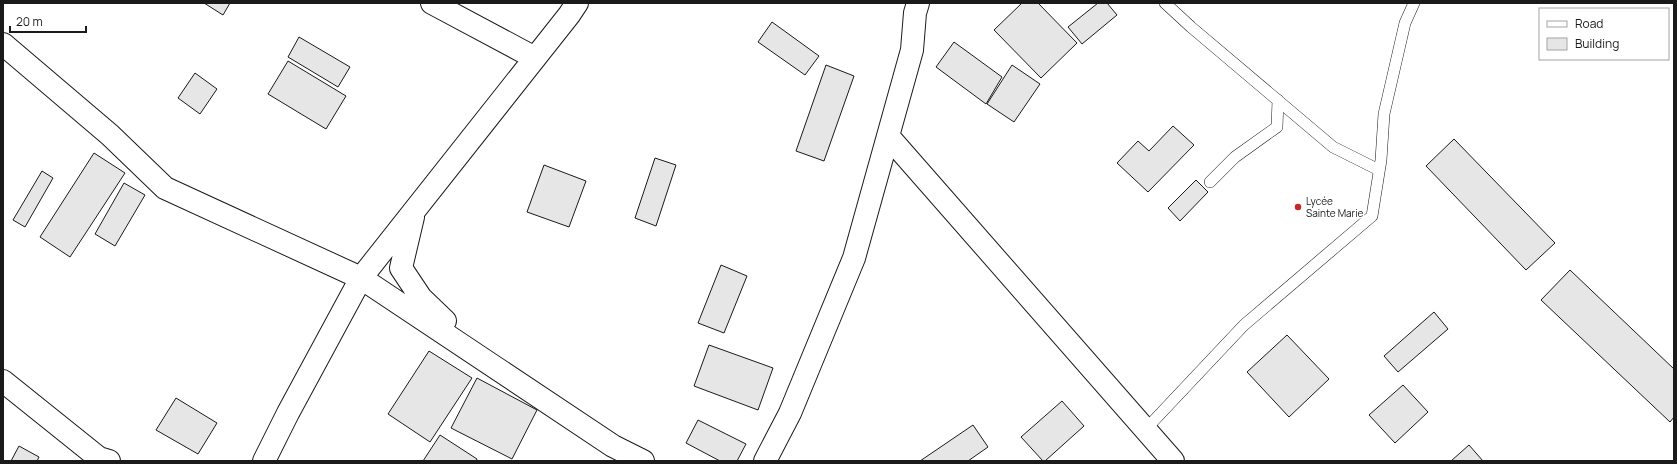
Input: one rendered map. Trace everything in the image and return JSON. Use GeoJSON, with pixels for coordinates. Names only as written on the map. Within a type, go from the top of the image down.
{"type":"FeatureCollection","features":[{"type":"Feature","properties":{"kind":"street"},"geometry":{"type":"LineString","coordinates":[[432,3],[535,58]]}},
{"type":"Feature","properties":{"kind":"street"},"geometry":{"type":"LineString","coordinates":[[264,461],[291,406],[361,278],[577,3]]}},
{"type":"Feature","properties":{"kind":"street"},"geometry":{"type":"LineString","coordinates":[[765,461],[790,413],[854,258],[912,50],[915,13],[918,3]]}},
{"type":"Feature","properties":{"kind":"street"},"geometry":{"type":"LineString","coordinates":[[3,44],[110,135],[165,188],[361,278],[613,446],[643,461]]}},
{"type":"Feature","properties":{"kind":"street"},"geometry":{"type":"LineString","coordinates":[[888,136],[1172,461]]}},
{"type":"Feature","properties":{"kind":"street"},"geometry":{"type":"LineString","coordinates":[[414,210],[401,268],[421,298],[489,363]]}},
{"type":"Feature","properties":{"kind":"street"},"geometry":{"type":"LineString","coordinates":[[3,381],[99,458],[108,461]]}},
{"type":"Feature","properties":{"kind":"lane"},"geometry":{"type":"LineString","coordinates":[[1165,3],[1191,27],[1333,147],[1379,170]]}},
{"type":"Feature","properties":{"kind":"lane"},"geometry":{"type":"LineString","coordinates":[[1145,430],[1244,325],[1372,216],[1379,170],[1384,114],[1405,23],[1414,3]]}},
{"type":"Feature","properties":{"kind":"lane"},"geometry":{"type":"LineString","coordinates":[[1210,182],[1235,157],[1277,127],[1278,100]]}},
{"type":"Feature","properties":{"kind":"building"},"geometry":{"type":"Polygon","coordinates":[[[204,3],[230,3],[223,15],[204,3]]]}},
{"type":"Feature","properties":{"kind":"building"},"geometry":{"type":"Polygon","coordinates":[[[1022,3],[1038,3],[1077,43],[1041,78],[994,30],[1022,3]]]}},
{"type":"Feature","properties":{"kind":"building"},"geometry":{"type":"Polygon","coordinates":[[[1098,3],[1107,3],[1117,15],[1082,44],[1068,27],[1098,3]]]}},
{"type":"Feature","properties":{"kind":"building"},"geometry":{"type":"Polygon","coordinates":[[[772,22],[819,56],[805,75],[758,42],[772,22]]]}},
{"type":"Feature","properties":{"kind":"building"},"geometry":{"type":"Polygon","coordinates":[[[299,37],[350,67],[338,87],[288,57],[299,37]]]}},
{"type":"Feature","properties":{"kind":"building"},"geometry":{"type":"Polygon","coordinates":[[[954,42],[1002,77],[986,104],[936,67],[954,42]]]}},
{"type":"Feature","properties":{"kind":"building"},"geometry":{"type":"Polygon","coordinates":[[[288,61],[346,96],[326,129],[268,94],[288,61]]]}},
{"type":"Feature","properties":{"kind":"building"},"geometry":{"type":"Polygon","coordinates":[[[826,65],[854,76],[824,161],[796,151],[826,65]]]}},
{"type":"Feature","properties":{"kind":"building"},"geometry":{"type":"Polygon","coordinates":[[[1012,65],[1040,84],[1014,122],[987,104],[1012,65]]]}},
{"type":"Feature","properties":{"kind":"building"},"geometry":{"type":"Polygon","coordinates":[[[195,73],[217,89],[200,114],[178,98],[195,73]]]}},
{"type":"Feature","properties":{"kind":"building"},"geometry":{"type":"Polygon","coordinates":[[[1173,126],[1194,145],[1148,192],[1117,163],[1138,141],[1149,151],[1173,126]]]}},
{"type":"Feature","properties":{"kind":"building"},"geometry":{"type":"Polygon","coordinates":[[[1454,139],[1555,243],[1526,270],[1426,166],[1454,139]]]}},
{"type":"Feature","properties":{"kind":"building"},"geometry":{"type":"Polygon","coordinates":[[[94,153],[125,173],[70,257],[40,237],[94,153]]]}},
{"type":"Feature","properties":{"kind":"building"},"geometry":{"type":"Polygon","coordinates":[[[655,158],[676,165],[656,226],[635,218],[655,158]]]}},
{"type":"Feature","properties":{"kind":"building"},"geometry":{"type":"Polygon","coordinates":[[[544,165],[586,181],[569,227],[527,212],[544,165]]]}},
{"type":"Feature","properties":{"kind":"building"},"geometry":{"type":"Polygon","coordinates":[[[42,171],[53,178],[25,227],[13,220],[42,171]]]}},
{"type":"Feature","properties":{"kind":"building"},"geometry":{"type":"Polygon","coordinates":[[[1196,180],[1208,192],[1180,221],[1168,208],[1196,180]]]}},
{"type":"Feature","properties":{"kind":"building"},"geometry":{"type":"Polygon","coordinates":[[[124,183],[145,195],[115,246],[95,234],[124,183]]]}},
{"type":"Feature","properties":{"kind":"building"},"geometry":{"type":"Polygon","coordinates":[[[721,265],[747,276],[724,333],[698,323],[721,265]]]}},
{"type":"Feature","properties":{"kind":"building"},"geometry":{"type":"Polygon","coordinates":[[[1570,270],[1674,369],[1674,417],[1670,422],[1541,300],[1570,270]]]}},
{"type":"Feature","properties":{"kind":"building"},"geometry":{"type":"Polygon","coordinates":[[[1434,312],[1448,329],[1398,372],[1384,356],[1434,312]]]}},
{"type":"Feature","properties":{"kind":"building"},"geometry":{"type":"Polygon","coordinates":[[[1287,335],[1329,379],[1289,417],[1247,372],[1287,335]]]}},
{"type":"Feature","properties":{"kind":"building"},"geometry":{"type":"Polygon","coordinates":[[[709,345],[773,368],[758,410],[694,386],[709,345]]]}},
{"type":"Feature","properties":{"kind":"building"},"geometry":{"type":"Polygon","coordinates":[[[429,351],[472,378],[430,442],[388,414],[429,351]]]}},
{"type":"Feature","properties":{"kind":"building"},"geometry":{"type":"Polygon","coordinates":[[[477,378],[537,410],[512,459],[451,428],[477,378]]]}},
{"type":"Feature","properties":{"kind":"building"},"geometry":{"type":"Polygon","coordinates":[[[1403,385],[1428,412],[1395,443],[1369,415],[1403,385]]]}},
{"type":"Feature","properties":{"kind":"building"},"geometry":{"type":"Polygon","coordinates":[[[176,398],[217,423],[198,454],[156,430],[176,398]]]}},
{"type":"Feature","properties":{"kind":"building"},"geometry":{"type":"Polygon","coordinates":[[[1062,401],[1084,426],[1045,461],[1043,461],[1021,437],[1062,401]]]}},
{"type":"Feature","properties":{"kind":"building"},"geometry":{"type":"Polygon","coordinates":[[[698,420],[746,444],[737,461],[720,461],[686,443],[698,420]]]}},
{"type":"Feature","properties":{"kind":"building"},"geometry":{"type":"Polygon","coordinates":[[[973,425],[988,447],[968,461],[920,461],[973,425]]]}},
{"type":"Feature","properties":{"kind":"building"},"geometry":{"type":"Polygon","coordinates":[[[440,435],[477,459],[476,461],[423,461],[440,435]]]}},
{"type":"Feature","properties":{"kind":"building"},"geometry":{"type":"Polygon","coordinates":[[[1469,445],[1483,461],[1451,461],[1469,445]]]}},
{"type":"Feature","properties":{"kind":"building"},"geometry":{"type":"Polygon","coordinates":[[[19,446],[39,457],[37,461],[11,461],[19,446]]]}},
{"type":"Feature","properties":{"kind":"place","name":"Lycée Sainte Marie"},"geometry":{"type":"Point","coordinates":[1298,207]}}]}
